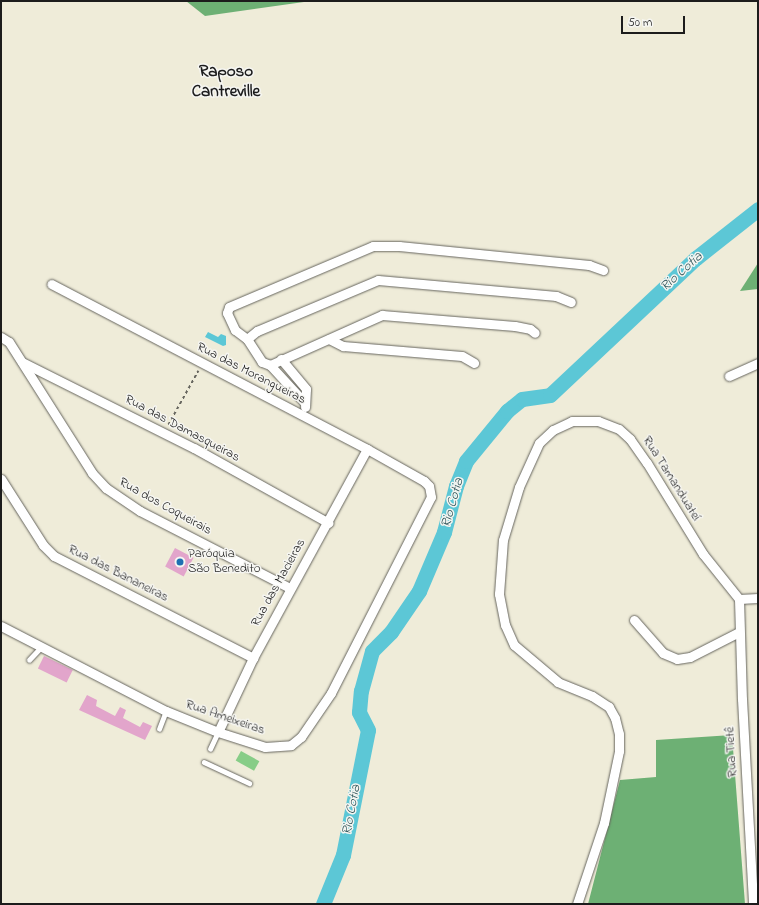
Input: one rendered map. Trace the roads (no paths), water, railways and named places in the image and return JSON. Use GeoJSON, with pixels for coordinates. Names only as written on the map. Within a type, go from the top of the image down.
{"type":"FeatureCollection","features":[{"type":"Feature","properties":{"kind":"street"},"geometry":{"type":"LineString","coordinates":[[305,403],[270,365],[262,362],[247,339],[235,330],[227,313],[229,307],[373,246],[399,246],[589,265],[604,270]]}},
{"type":"Feature","properties":{"kind":"street"},"geometry":{"type":"LineString","coordinates":[[247,339],[257,331],[378,280],[556,296],[571,302]]}},
{"type":"Feature","properties":{"kind":"street","name":"Rua das Morangueiras"},"geometry":{"type":"LineString","coordinates":[[52,284],[202,364],[367,449],[424,481],[432,493]]}},
{"type":"Feature","properties":{"kind":"street"},"geometry":{"type":"LineString","coordinates":[[270,365],[373,318],[389,315],[523,327],[535,333]]}},
{"type":"Feature","properties":{"kind":"street","name":"Rua dos Coqueirais"},"geometry":{"type":"LineString","coordinates":[[1,336],[9,342],[92,473],[106,488],[140,511],[290,588]]}},
{"type":"Feature","properties":{"kind":"street"},"geometry":{"type":"LineString","coordinates":[[329,339],[343,346],[462,356],[474,363]]}},
{"type":"Feature","properties":{"kind":"street"},"geometry":{"type":"LineString","coordinates":[[281,359],[306,390],[304,417]]}},
{"type":"Feature","properties":{"kind":"street","name":"Rua das Damasqueiras"},"geometry":{"type":"LineString","coordinates":[[22,362],[164,433],[329,523]]}},
{"type":"Feature","properties":{"kind":"street"},"geometry":{"type":"LineString","coordinates":[[729,376],[758,363]]}},
{"type":"Feature","properties":{"kind":"street"},"geometry":{"type":"LineString","coordinates":[[285,382],[293,375]]}},
{"type":"Feature","properties":{"kind":"street","name":"Rua Tamanduateí"},"geometry":{"type":"LineString","coordinates":[[577,904],[604,823],[619,751],[619,734],[615,718],[609,707],[592,696],[558,682],[514,645],[505,625],[499,594],[503,540],[519,486],[539,443],[553,430],[572,421],[598,421],[619,429],[630,439],[647,463],[703,554],[740,599]]}},
{"type":"Feature","properties":{"kind":"street","name":"Rua das Macieiras"},"geometry":{"type":"LineString","coordinates":[[218,732],[253,658],[290,588],[329,523],[367,449]]}},
{"type":"Feature","properties":{"kind":"street","name":"Rua das Bananeiras"},"geometry":{"type":"LineString","coordinates":[[1,479],[43,545],[54,556],[253,658]]}},
{"type":"Feature","properties":{"kind":"street","name":"Rua Ameixeiras"},"geometry":{"type":"LineString","coordinates":[[1,626],[40,648],[166,711],[218,732],[266,747],[291,745],[301,737],[331,693],[380,594],[429,504],[432,493]]}},
{"type":"Feature","properties":{"kind":"street"},"geometry":{"type":"LineString","coordinates":[[740,599],[758,598]]}},
{"type":"Feature","properties":{"kind":"street","name":"Rua Tietê"},"geometry":{"type":"LineString","coordinates":[[740,599],[739,632],[754,904]]}},
{"type":"Feature","properties":{"kind":"street"},"geometry":{"type":"LineString","coordinates":[[634,620],[663,653],[676,659],[690,657],[739,632]]}},
{"type":"Feature","properties":{"kind":"lane"},"geometry":{"type":"LineString","coordinates":[[29,660],[40,648]]}},
{"type":"Feature","properties":{"kind":"lane"},"geometry":{"type":"LineString","coordinates":[[159,728],[166,711]]}},
{"type":"Feature","properties":{"kind":"lane"},"geometry":{"type":"LineString","coordinates":[[210,749],[218,732]]}},
{"type":"Feature","properties":{"kind":"lane"},"geometry":{"type":"LineString","coordinates":[[204,762],[249,783]]}},
{"type":"Feature","properties":{"kind":"water"},"geometry":{"type":"Polygon","coordinates":[[[208,332],[218,337],[221,334],[226,336],[226,345],[223,346],[205,337],[208,332]]]}},
{"type":"Feature","properties":{"kind":"waterway","name":"Rio Cotia"},"geometry":{"type":"LineString","coordinates":[[323,904],[343,855],[368,730],[359,712],[361,691],[372,651],[391,632],[419,591],[444,532],[456,486],[466,461],[507,411],[522,399],[550,395],[696,258],[758,209]]}},
{"type":"Feature","properties":{"kind":"place","name":"Paróquia São Benedito"},"geometry":{"type":"Point","coordinates":[180,562]}},
{"type":"Feature","properties":{"kind":"district","name":"Raposo Cantreville"},"geometry":{"type":"Point","coordinates":[226,82]}}]}
